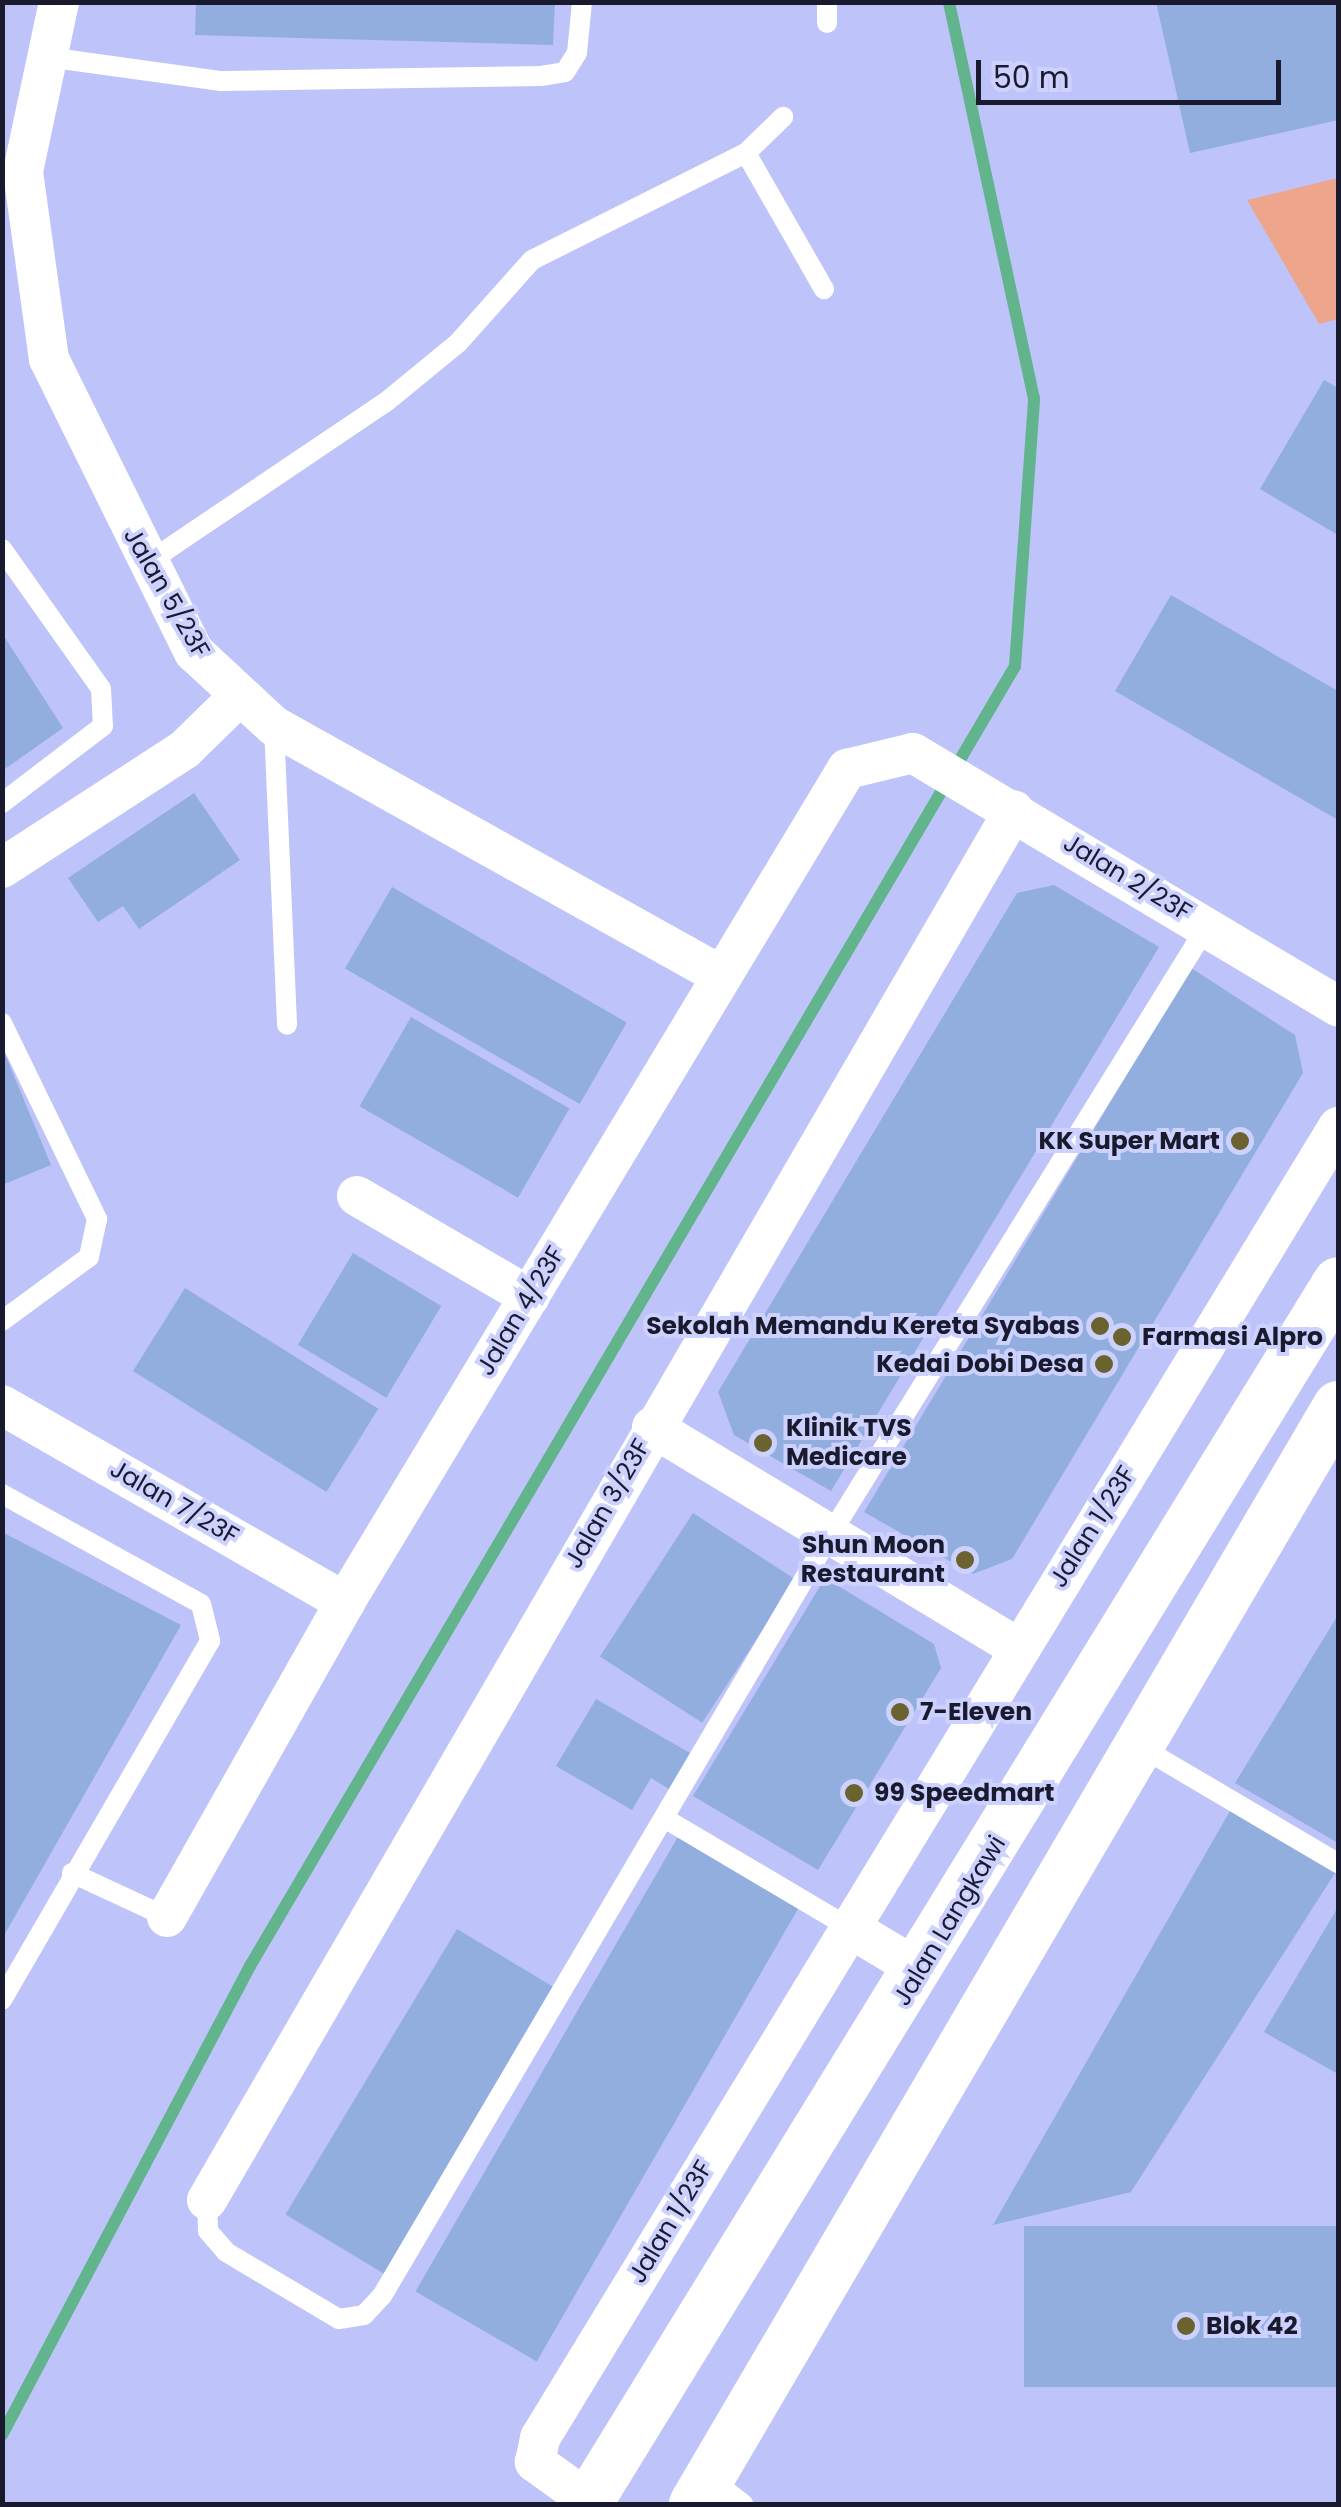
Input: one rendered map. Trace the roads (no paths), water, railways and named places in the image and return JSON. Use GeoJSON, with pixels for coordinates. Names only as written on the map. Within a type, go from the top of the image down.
{"type":"FeatureCollection","features":[{"type":"Feature","properties":{"kind":"street","name":"Jalan 5/23F"},"geometry":{"type":"LineString","coordinates":[[60,2],[23,172],[49,358],[145,564],[194,652],[236,698],[274,726],[720,976]]}},
{"type":"Feature","properties":{"kind":"street"},"geometry":{"type":"LineString","coordinates":[[2,868],[185,749],[236,698]]}},
{"type":"Feature","properties":{"kind":"street","name":"Jalan 4/23F"},"geometry":{"type":"LineString","coordinates":[[168,1917],[345,1602],[846,768],[913,753]]}},
{"type":"Feature","properties":{"kind":"street","name":"Jalan 2/23F"},"geometry":{"type":"LineString","coordinates":[[913,753],[1002,802],[1338,1006]]}},
{"type":"Feature","properties":{"kind":"street","name":"Jalan 3/23F"},"geometry":{"type":"LineString","coordinates":[[207,2200],[652,1427],[1002,802]]}},
{"type":"Feature","properties":{"kind":"street","name":"Jalan 1/23F"},"geometry":{"type":"LineString","coordinates":[[588,2503],[536,2462],[540,2438],[848,1926],[1338,1128]]}},
{"type":"Feature","properties":{"kind":"street"},"geometry":{"type":"LineString","coordinates":[[357,1196],[530,1297]]}},
{"type":"Feature","properties":{"kind":"street","name":"Jalan Langkawi"},"geometry":{"type":"LineString","coordinates":[[588,2503],[920,1970],[1338,1282]]}},
{"type":"Feature","properties":{"kind":"street","name":"Jalan 7/23F"},"geometry":{"type":"LineString","coordinates":[[2,1405],[345,1602]]}},
{"type":"Feature","properties":{"kind":"street"},"geometry":{"type":"LineString","coordinates":[[715,2496],[1140,1746],[1325,1459],[1338,1406]]}},
{"type":"Feature","properties":{"kind":"street"},"geometry":{"type":"LineString","coordinates":[[652,1427],[1018,1648]]}},
{"type":"Feature","properties":{"kind":"street"},"geometry":{"type":"LineString","coordinates":[[848,1926],[920,1970]]}},
{"type":"Feature","properties":{"kind":"lane"},"geometry":{"type":"LineString","coordinates":[[48,57],[221,81],[542,76],[566,72],[577,52],[582,2]]}},
{"type":"Feature","properties":{"kind":"lane"},"geometry":{"type":"LineString","coordinates":[[145,564],[386,402],[458,343],[532,260],[746,153],[783,117]]}},
{"type":"Feature","properties":{"kind":"lane"},"geometry":{"type":"LineString","coordinates":[[746,153],[824,289]]}},
{"type":"Feature","properties":{"kind":"lane"},"geometry":{"type":"LineString","coordinates":[[2,549],[101,689],[104,726],[2,803]]}},
{"type":"Feature","properties":{"kind":"lane"},"geometry":{"type":"LineString","coordinates":[[274,726],[287,1025]]}},
{"type":"Feature","properties":{"kind":"lane"},"geometry":{"type":"LineString","coordinates":[[207,2200],[208,2231],[226,2252],[339,2319],[364,2315],[830,1535],[1207,926]]}},
{"type":"Feature","properties":{"kind":"lane"},"geometry":{"type":"LineString","coordinates":[[2,1023],[97,1220],[89,1257],[2,1321]]}},
{"type":"Feature","properties":{"kind":"lane"},"geometry":{"type":"LineString","coordinates":[[2,1494],[201,1604],[210,1641],[72,1873],[2,2000]]}},
{"type":"Feature","properties":{"kind":"lane"},"geometry":{"type":"LineString","coordinates":[[1140,1746],[1338,1863]]}},
{"type":"Feature","properties":{"kind":"lane"},"geometry":{"type":"LineString","coordinates":[[664,1818],[848,1926]]}},
{"type":"Feature","properties":{"kind":"lane"},"geometry":{"type":"LineString","coordinates":[[72,1873],[168,1917]]}},
{"type":"Feature","properties":{"kind":"waterway"},"geometry":{"type":"LineString","coordinates":[[2,2435],[250,1966],[1015,666],[1034,399],[949,2]]}},
{"type":"Feature","properties":{"kind":"place","name":"KK Super Mart"},"geometry":{"type":"Point","coordinates":[1240,1141]}},
{"type":"Feature","properties":{"kind":"place","name":"Sekolah Memandu Kereta Syabas"},"geometry":{"type":"Point","coordinates":[1100,1326]}},
{"type":"Feature","properties":{"kind":"place","name":"Farmasi Alpro"},"geometry":{"type":"Point","coordinates":[1122,1337]}},
{"type":"Feature","properties":{"kind":"place","name":"Kedai Dobi Desa"},"geometry":{"type":"Point","coordinates":[1104,1364]}},
{"type":"Feature","properties":{"kind":"place","name":"Klinik TVS Medicare"},"geometry":{"type":"Point","coordinates":[763,1443]}},
{"type":"Feature","properties":{"kind":"place","name":"Shun Moon Restaurant"},"geometry":{"type":"Point","coordinates":[965,1560]}},
{"type":"Feature","properties":{"kind":"place","name":"7-Eleven"},"geometry":{"type":"Point","coordinates":[900,1712]}},
{"type":"Feature","properties":{"kind":"place","name":"99 Speedmart"},"geometry":{"type":"Point","coordinates":[854,1793]}},
{"type":"Feature","properties":{"kind":"place","name":"Blok 42"},"geometry":{"type":"Point","coordinates":[1186,2326]}}]}
